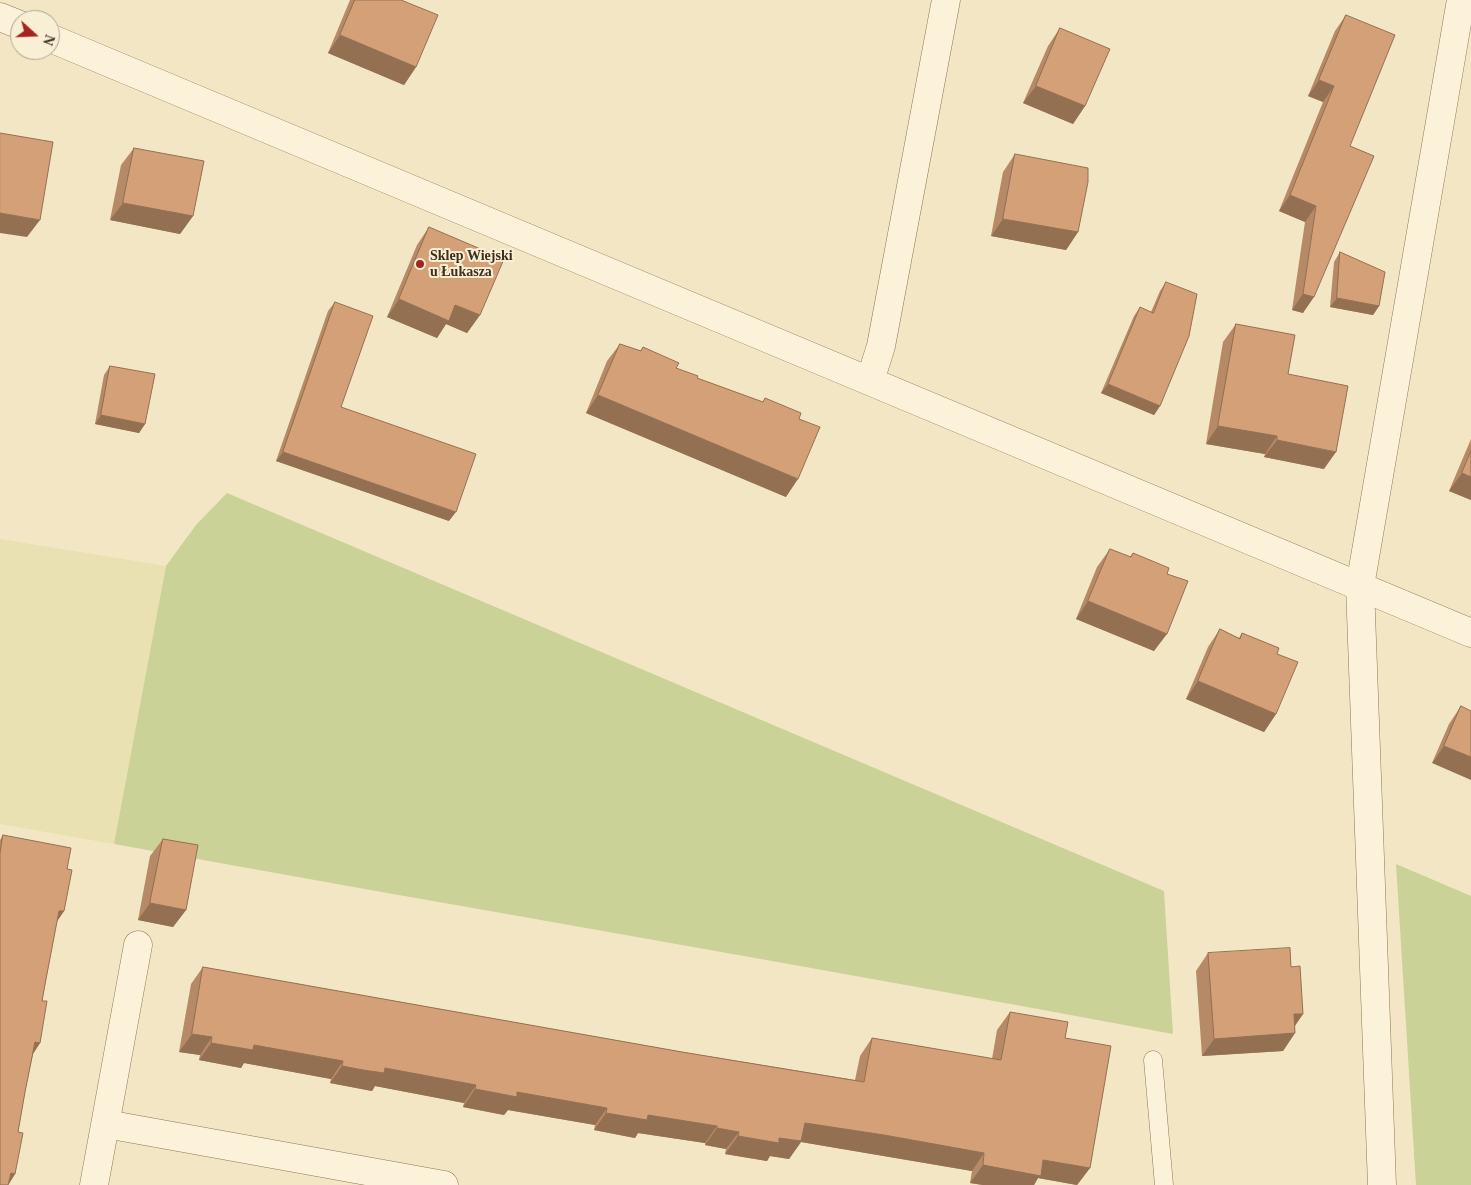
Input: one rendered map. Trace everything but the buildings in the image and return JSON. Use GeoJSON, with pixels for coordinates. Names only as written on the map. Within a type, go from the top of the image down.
{"type":"FeatureCollection","features":[{"type":"Feature","properties":{"kind":"street"},"geometry":{"type":"LineString","coordinates":[[870,381],[881,346],[946,0]]}},
{"type":"Feature","properties":{"kind":"street"},"geometry":{"type":"LineString","coordinates":[[1382,1185],[1360,586],[1464,7]]}},
{"type":"Feature","properties":{"kind":"street"},"geometry":{"type":"LineString","coordinates":[[60,42],[1471,633]]}},
{"type":"Feature","properties":{"kind":"street"},"geometry":{"type":"LineString","coordinates":[[94,1185],[138,945]]}},
{"type":"Feature","properties":{"kind":"street"},"geometry":{"type":"LineString","coordinates":[[106,1124],[444,1185]]}},
{"type":"Feature","properties":{"kind":"lane"},"geometry":{"type":"LineString","coordinates":[[1153,1060],[1164,1185]]}},
{"type":"Feature","properties":{"kind":"shaded area"},"geometry":{"type":"Polygon","coordinates":[[[0,539],[166,566],[114,844],[0,824],[0,539]]]}},
{"type":"Feature","properties":{"kind":"green space"},"geometry":{"type":"Polygon","coordinates":[[[227,493],[1164,891],[1173,1034],[909,985],[114,844],[166,566],[196,525],[227,493]]]}},
{"type":"Feature","properties":{"kind":"green space"},"geometry":{"type":"Polygon","coordinates":[[[1396,864],[1471,896],[1471,1185],[1416,1185],[1396,864]]]}},
{"type":"Feature","properties":{"kind":"place","name":"Sklep Wiejski u Łukasza"},"geometry":{"type":"Point","coordinates":[420,264]}}]}
